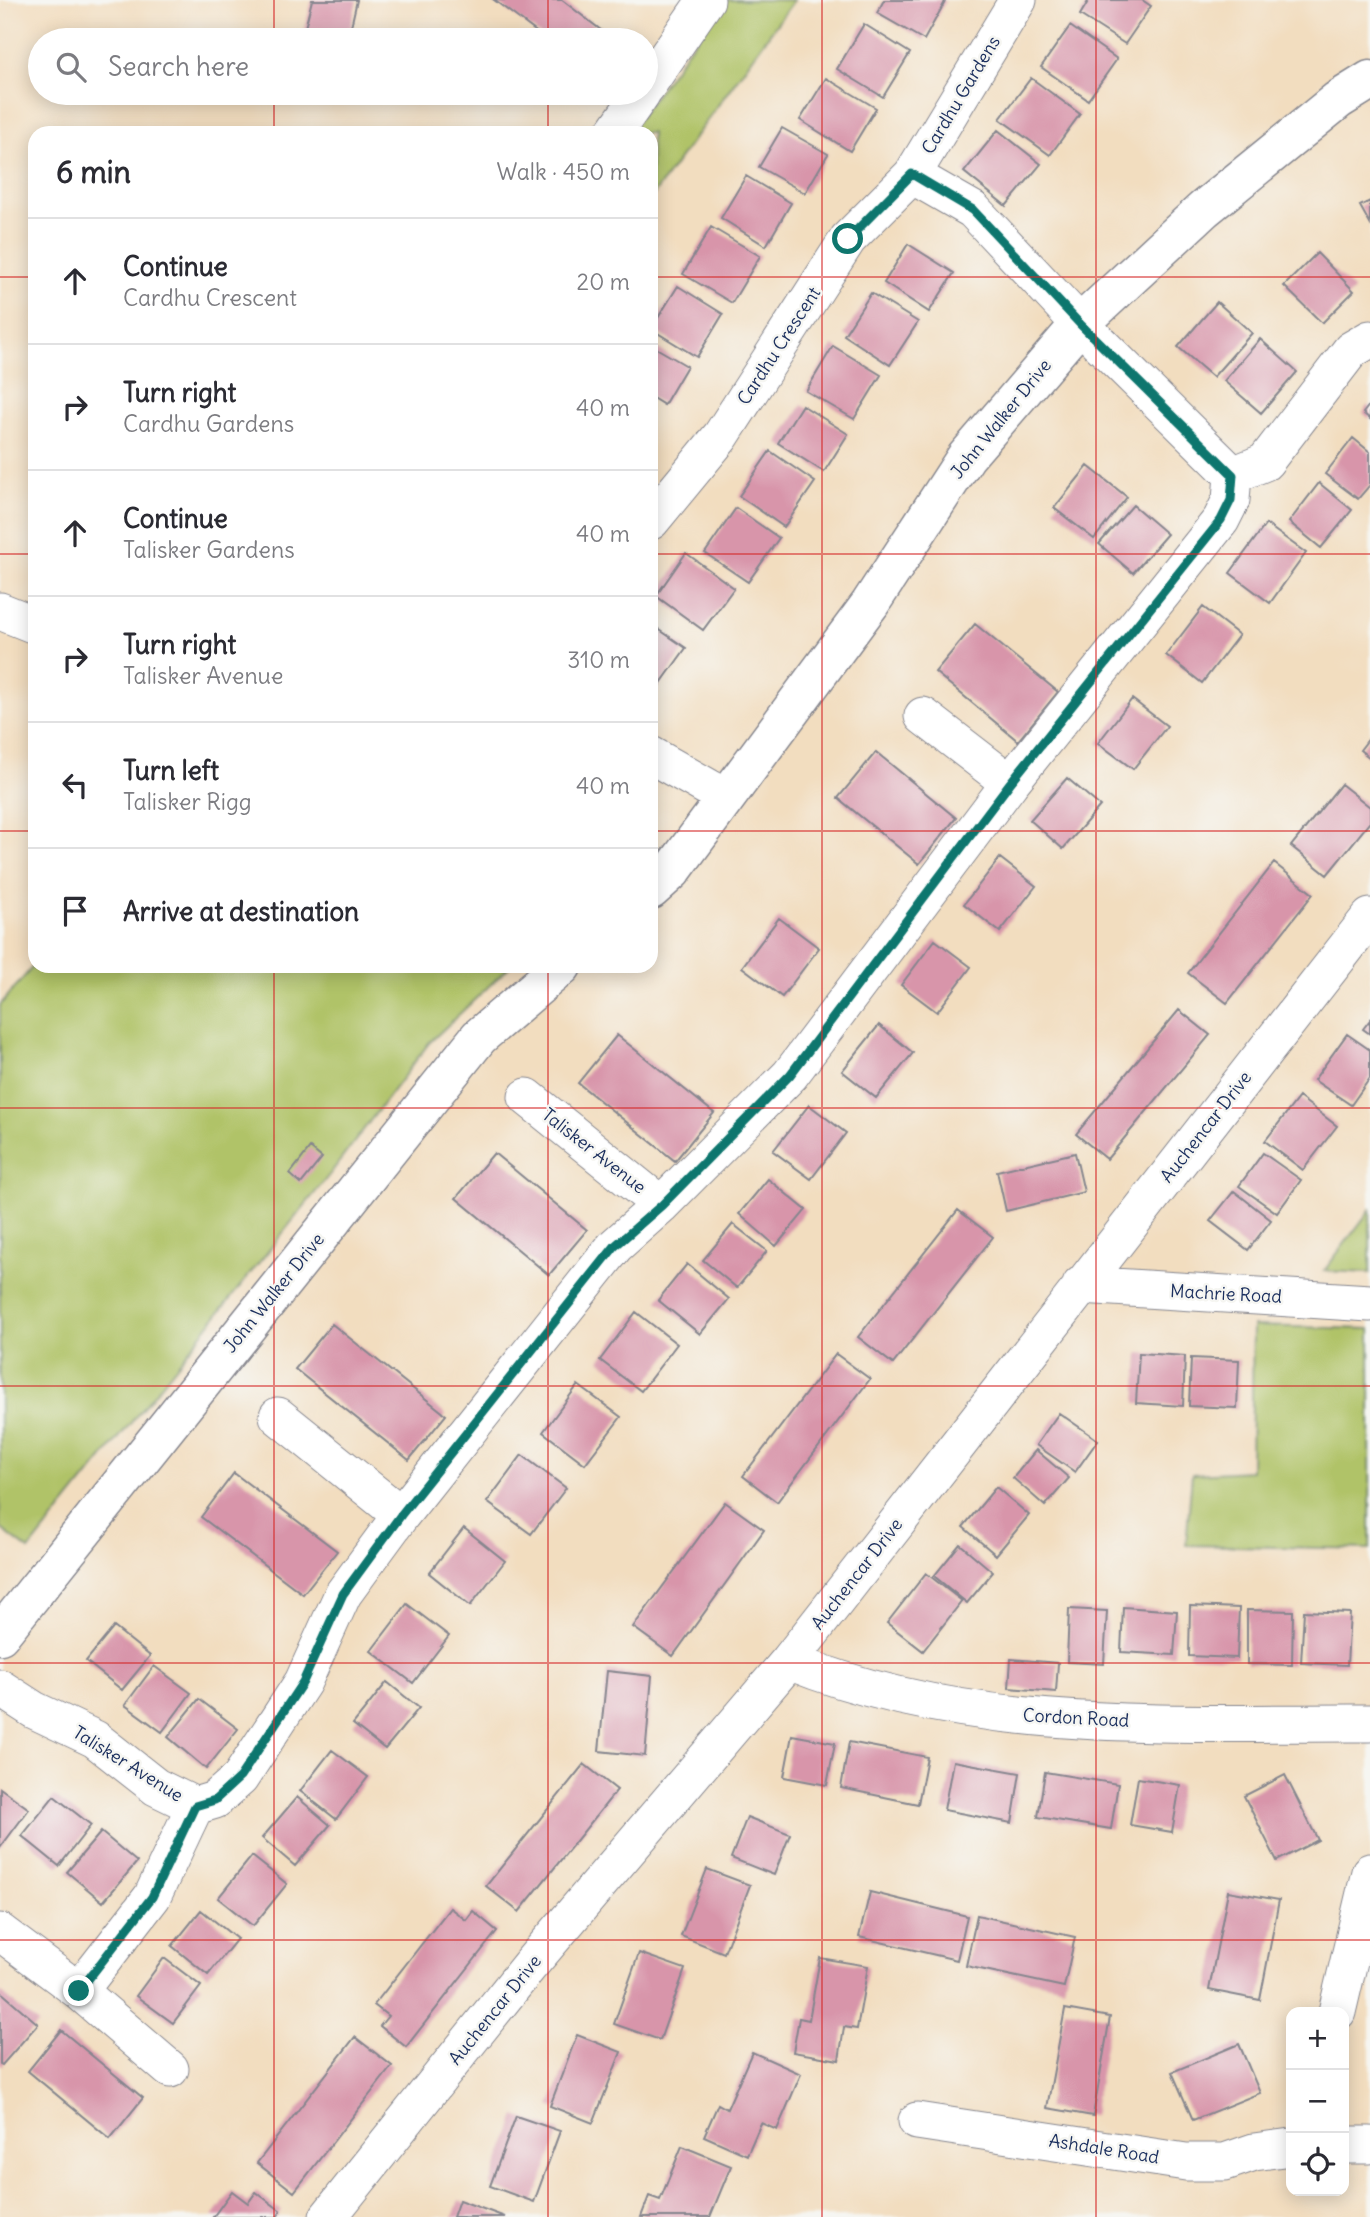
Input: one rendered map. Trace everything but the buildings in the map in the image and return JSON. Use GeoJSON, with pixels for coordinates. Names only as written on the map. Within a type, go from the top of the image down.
{"type":"FeatureCollection","features":[{"type":"Feature","properties":{"kind":"street"},"geometry":{"type":"LineString","coordinates":[[658,69],[705,0]]}},
{"type":"Feature","properties":{"kind":"street","name":"Cardhu Gardens"},"geometry":{"type":"LineString","coordinates":[[912,174],[1018,0]]}},
{"type":"Feature","properties":{"kind":"street","name":"John Walker Drive"},"geometry":{"type":"LineString","coordinates":[[658,884],[673,871],[724,797],[870,604],[966,457],[1080,324],[1204,209],[1338,100],[1370,80]]}},
{"type":"Feature","properties":{"kind":"street"},"geometry":{"type":"LineString","coordinates":[[619,126],[634,105]]}},
{"type":"Feature","properties":{"kind":"street"},"geometry":{"type":"LineString","coordinates":[[912,174],[973,210],[1080,324],[1233,475],[1265,462],[1352,349],[1370,339]]}},
{"type":"Feature","properties":{"kind":"street","name":"Cardhu Crescent"},"geometry":{"type":"LineString","coordinates":[[658,512],[721,436],[848,239],[912,174]]}},
{"type":"Feature","properties":{"kind":"street","name":"Talisker Avenue"},"geometry":{"type":"LineString","coordinates":[[0,1688],[34,1710],[95,1740],[156,1787],[195,1806],[215,1800],[240,1777],[303,1682],[343,1594],[401,1515],[615,1246],[662,1205],[790,1075],[1010,783],[1221,520],[1231,500],[1233,475]]}},
{"type":"Feature","properties":{"kind":"street"},"geometry":{"type":"LineString","coordinates":[[0,611],[28,622]]}},
{"type":"Feature","properties":{"kind":"street"},"geometry":{"type":"LineString","coordinates":[[923,716],[1010,783]]}},
{"type":"Feature","properties":{"kind":"street"},"geometry":{"type":"LineString","coordinates":[[658,759],[724,797]]}},
{"type":"Feature","properties":{"kind":"street","name":"Auchencar Drive"},"geometry":{"type":"LineString","coordinates":[[328,2217],[529,1966],[789,1661],[1370,917]]}},
{"type":"Feature","properties":{"kind":"street","name":"John Walker Drive"},"geometry":{"type":"LineString","coordinates":[[0,1634],[480,1037],[554,973]]}},
{"type":"Feature","properties":{"kind":"street","name":"Talisker Avenue"},"geometry":{"type":"LineString","coordinates":[[527,1097],[662,1205]]}},
{"type":"Feature","properties":{"kind":"street","name":"Machrie Road"},"geometry":{"type":"LineString","coordinates":[[1082,1285],[1370,1303]]}},
{"type":"Feature","properties":{"kind":"street"},"geometry":{"type":"LineString","coordinates":[[278,1416],[401,1515]]}},
{"type":"Feature","properties":{"kind":"street","name":"Cordon Road"},"geometry":{"type":"LineString","coordinates":[[789,1661],[841,1682],[959,1710],[1103,1722],[1370,1723]]}},
{"type":"Feature","properties":{"kind":"street"},"geometry":{"type":"LineString","coordinates":[[79,1991],[152,1897],[195,1806]]}},
{"type":"Feature","properties":{"kind":"street"},"geometry":{"type":"LineString","coordinates":[[1338,2007],[1370,1872]]}},
{"type":"Feature","properties":{"kind":"street"},"geometry":{"type":"LineString","coordinates":[[0,1932],[79,1991],[170,2069]]}},
{"type":"Feature","properties":{"kind":"street","name":"Ashdale Road"},"geometry":{"type":"LineString","coordinates":[[916,2121],[1186,2162],[1224,2162],[1254,2152],[1286,2148]]}},
{"type":"Feature","properties":{"kind":"street"},"geometry":{"type":"LineString","coordinates":[[1349,2145],[1370,2145]]}},
{"type":"Feature","properties":{"kind":"green space"},"geometry":{"type":"Polygon","coordinates":[[[724,0],[794,0],[658,188],[658,126],[633,126],[648,105],[658,105],[658,91],[724,0]]]}},
{"type":"Feature","properties":{"kind":"green space"},"geometry":{"type":"Polygon","coordinates":[[[28,972],[503,973],[429,1043],[330,1174],[29,1550],[0,1528],[0,1005],[28,972]]]}},
{"type":"Feature","properties":{"kind":"green space"},"geometry":{"type":"Polygon","coordinates":[[[1370,1210],[1370,1273],[1324,1271],[1370,1210]]]}},
{"type":"Feature","properties":{"kind":"green space"},"geometry":{"type":"Polygon","coordinates":[[[1253,1326],[1370,1329],[1370,1549],[1186,1545],[1192,1474],[1251,1471],[1253,1326]]]}},
{"type":"Feature","properties":{"kind":"route"},"geometry":{"type":"LineString","coordinates":[[79,1991],[152,1897],[195,1806],[215,1800],[240,1777],[303,1682],[343,1594],[401,1515],[615,1246],[662,1205],[790,1075],[1010,783],[1221,520],[1231,500],[1233,475],[1080,324],[973,210],[912,174],[848,239]]}}]}
